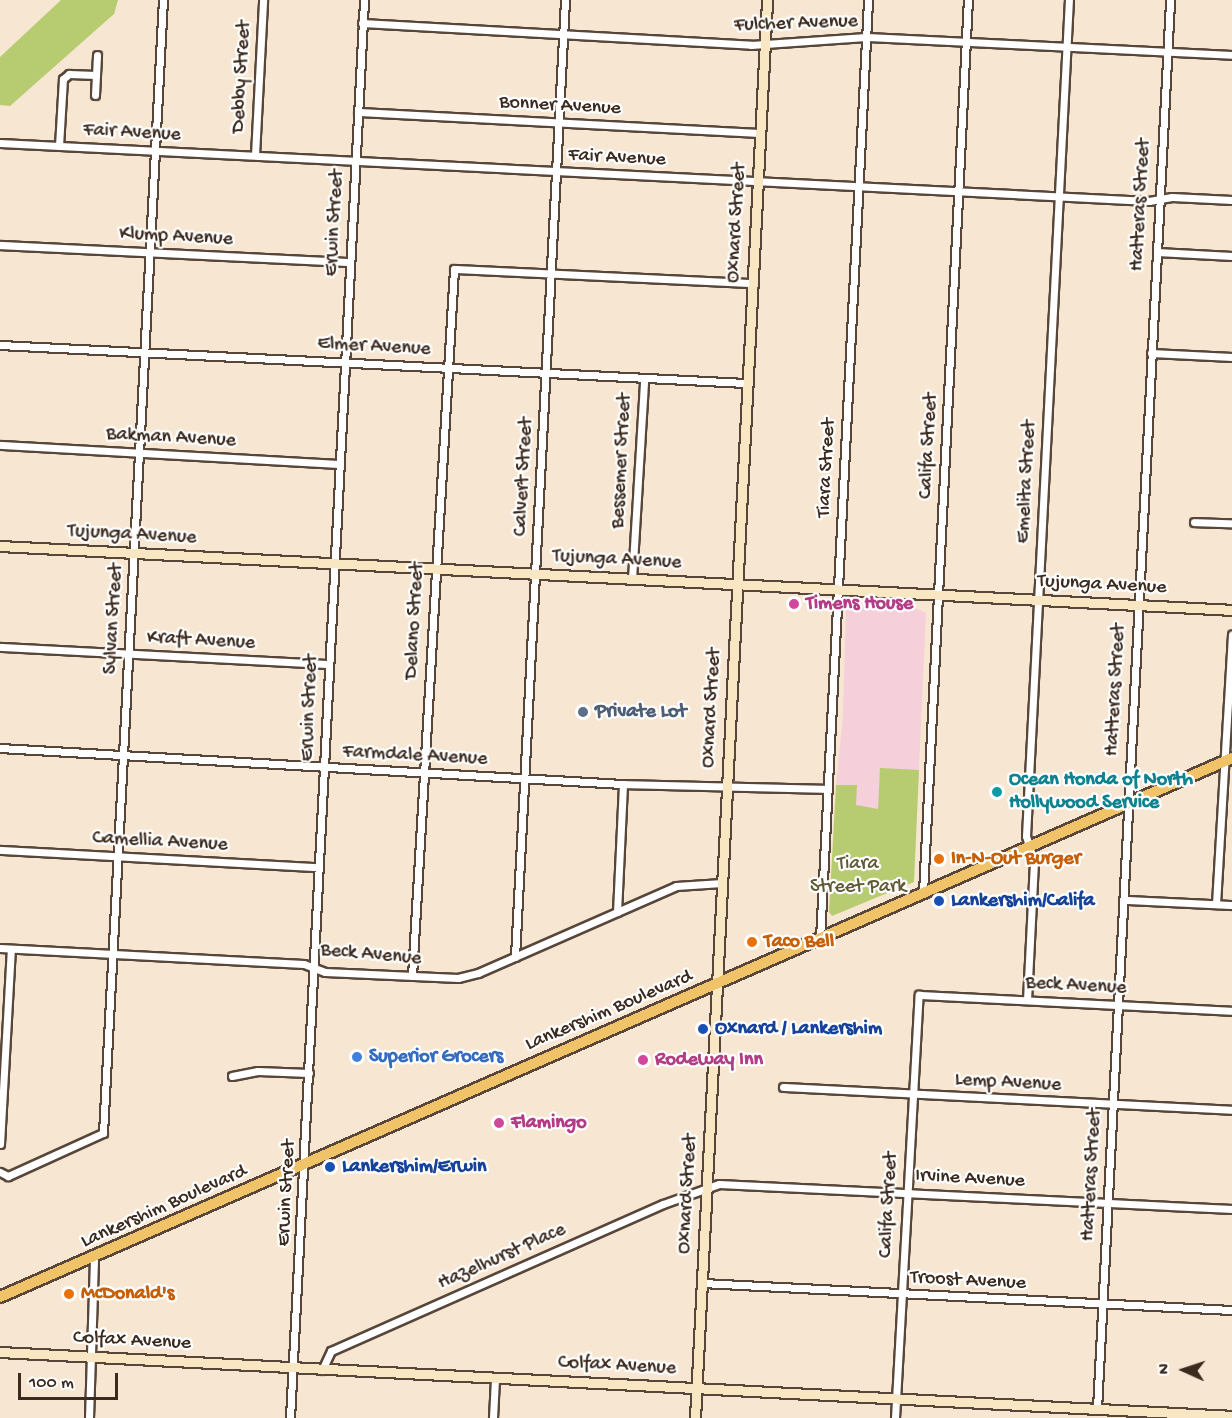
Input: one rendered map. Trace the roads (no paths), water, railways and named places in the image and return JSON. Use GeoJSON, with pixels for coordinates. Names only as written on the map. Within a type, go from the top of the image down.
{"type":"FeatureCollection","features":[{"type":"Feature","properties":{"kind":"main road","name":"Oxnard Street"},"geometry":{"type":"LineString","coordinates":[[695,1418],[735,585],[767,0]]}},
{"type":"Feature","properties":{"kind":"main road","name":"Tujunga Avenue"},"geometry":{"type":"LineString","coordinates":[[0,546],[1232,610]]}},
{"type":"Feature","properties":{"kind":"main road","name":"Lankershim Boulevard"},"geometry":{"type":"LineString","coordinates":[[0,1297],[716,986],[1129,801],[1228,760]]}},
{"type":"Feature","properties":{"kind":"main road","name":"Colfax Avenue"},"geometry":{"type":"LineString","coordinates":[[0,1352],[896,1398],[1097,1413],[1232,1416]]}},
{"type":"Feature","properties":{"kind":"street","name":"Sylvan Street"},"geometry":{"type":"LineString","coordinates":[[1,1173],[8,1176],[103,1133],[163,0]]}},
{"type":"Feature","properties":{"kind":"street","name":"Debby Street"},"geometry":{"type":"LineString","coordinates":[[255,155],[263,0]]}},
{"type":"Feature","properties":{"kind":"street","name":"Erwin Street"},"geometry":{"type":"LineString","coordinates":[[290,1418],[364,0]]}},
{"type":"Feature","properties":{"kind":"street","name":"Calvert Street"},"geometry":{"type":"LineString","coordinates":[[515,957],[565,0]]}},
{"type":"Feature","properties":{"kind":"street","name":"Tiara Street"},"geometry":{"type":"LineString","coordinates":[[820,939],[868,0]]}},
{"type":"Feature","properties":{"kind":"street","name":"Califa Street"},"geometry":{"type":"LineString","coordinates":[[923,893],[968,0]]}},
{"type":"Feature","properties":{"kind":"street","name":"Emelita Street"},"geometry":{"type":"LineString","coordinates":[[1027,1000],[1034,865],[1026,836],[1069,0]]}},
{"type":"Feature","properties":{"kind":"street","name":"Hatteras Street"},"geometry":{"type":"LineString","coordinates":[[1097,1413],[1120,1005],[1138,605],[1170,0]]}},
{"type":"Feature","properties":{"kind":"street","name":"Fulcher Avenue"},"geometry":{"type":"LineString","coordinates":[[362,24],[765,44],[866,37],[1232,55]]}},
{"type":"Feature","properties":{"kind":"street"},"geometry":{"type":"LineString","coordinates":[[95,95],[97,55]]}},
{"type":"Feature","properties":{"kind":"street"},"geometry":{"type":"LineString","coordinates":[[59,146],[63,79],[69,74],[96,75]]}},
{"type":"Feature","properties":{"kind":"street","name":"Bonner Avenue"},"geometry":{"type":"LineString","coordinates":[[358,112],[760,133]]}},
{"type":"Feature","properties":{"kind":"street","name":"Fair Avenue"},"geometry":{"type":"LineString","coordinates":[[0,143],[1059,196],[1232,200]]}},
{"type":"Feature","properties":{"kind":"street","name":"Klump Avenue"},"geometry":{"type":"LineString","coordinates":[[0,245],[350,262]]}},
{"type":"Feature","properties":{"kind":"street"},"geometry":{"type":"LineString","coordinates":[[1157,252],[1232,256]]}},
{"type":"Feature","properties":{"kind":"street","name":"Delano Street"},"geometry":{"type":"LineString","coordinates":[[412,976],[445,368],[453,269],[551,274]]}},
{"type":"Feature","properties":{"kind":"street"},"geometry":{"type":"LineString","coordinates":[[551,274],[751,283]]}},
{"type":"Feature","properties":{"kind":"street","name":"Elmer Avenue"},"geometry":{"type":"LineString","coordinates":[[0,345],[644,380],[746,383]]}},
{"type":"Feature","properties":{"kind":"street"},"geometry":{"type":"LineString","coordinates":[[1151,353],[1232,357]]}},
{"type":"Feature","properties":{"kind":"street","name":"Bessemer Street"},"geometry":{"type":"LineString","coordinates":[[632,579],[644,380]]}},
{"type":"Feature","properties":{"kind":"street","name":"Bakman Avenue"},"geometry":{"type":"LineString","coordinates":[[0,445],[339,464]]}},
{"type":"Feature","properties":{"kind":"street"},"geometry":{"type":"LineString","coordinates":[[1194,522],[1232,523]]}},
{"type":"Feature","properties":{"kind":"street"},"geometry":{"type":"LineString","coordinates":[[1216,904],[1228,760],[1232,634]]}},
{"type":"Feature","properties":{"kind":"street","name":"Kraft Avenue"},"geometry":{"type":"LineString","coordinates":[[0,647],[328,664]]}},
{"type":"Feature","properties":{"kind":"street","name":"Farmdale Avenue"},"geometry":{"type":"LineString","coordinates":[[0,748],[623,784],[828,789]]}},
{"type":"Feature","properties":{"kind":"street"},"geometry":{"type":"LineString","coordinates":[[617,912],[623,784]]}},
{"type":"Feature","properties":{"kind":"street","name":"Camellia Avenue"},"geometry":{"type":"LineString","coordinates":[[0,850],[319,867]]}},
{"type":"Feature","properties":{"kind":"street","name":"Beck Avenue"},"geometry":{"type":"LineString","coordinates":[[0,948],[304,964],[314,968],[458,978],[515,957],[676,886],[722,883]]}},
{"type":"Feature","properties":{"kind":"street"},"geometry":{"type":"LineString","coordinates":[[1125,900],[1232,905]]}},
{"type":"Feature","properties":{"kind":"street"},"geometry":{"type":"LineString","coordinates":[[0,1144],[11,949]]}},
{"type":"Feature","properties":{"kind":"street","name":"Califa Street"},"geometry":{"type":"LineString","coordinates":[[895,1418],[919,995]]}},
{"type":"Feature","properties":{"kind":"street","name":"Beck Avenue"},"geometry":{"type":"LineString","coordinates":[[919,995],[1232,1011]]}},
{"type":"Feature","properties":{"kind":"street"},"geometry":{"type":"LineString","coordinates":[[232,1076],[258,1071],[309,1073]]}},
{"type":"Feature","properties":{"kind":"street","name":"Lemp Avenue"},"geometry":{"type":"LineString","coordinates":[[783,1088],[1232,1110]]}},
{"type":"Feature","properties":{"kind":"street","name":"Irvine Avenue"},"geometry":{"type":"LineString","coordinates":[[707,1186],[1232,1209]]}},
{"type":"Feature","properties":{"kind":"street","name":"Hazelhurst Place"},"geometry":{"type":"LineString","coordinates":[[322,1370],[331,1350],[707,1186]]}},
{"type":"Feature","properties":{"kind":"street"},"geometry":{"type":"LineString","coordinates":[[89,1418],[94,1257]]}},
{"type":"Feature","properties":{"kind":"street","name":"Troost Avenue"},"geometry":{"type":"LineString","coordinates":[[702,1283],[1232,1310]]}},
{"type":"Feature","properties":{"kind":"street"},"geometry":{"type":"LineString","coordinates":[[493,1418],[495,1378]]}},
{"type":"Feature","properties":{"kind":"place","name":"Timens House"},"geometry":{"type":"Point","coordinates":[794,604]}},
{"type":"Feature","properties":{"kind":"place","name":"Private Lot"},"geometry":{"type":"Point","coordinates":[583,712]}},
{"type":"Feature","properties":{"kind":"place","name":"Ocean Honda of North Hollywood Service"},"geometry":{"type":"Point","coordinates":[997,792]}},
{"type":"Feature","properties":{"kind":"place","name":"In-N-Out Burger"},"geometry":{"type":"Point","coordinates":[939,859]}},
{"type":"Feature","properties":{"kind":"place","name":"Lankershim/Califa"},"geometry":{"type":"Point","coordinates":[939,901]}},
{"type":"Feature","properties":{"kind":"place","name":"Taco Bell"},"geometry":{"type":"Point","coordinates":[752,942]}},
{"type":"Feature","properties":{"kind":"place","name":"Oxnard / Lankershim"},"geometry":{"type":"Point","coordinates":[703,1029]}},
{"type":"Feature","properties":{"kind":"place","name":"Superior Grocers"},"geometry":{"type":"Point","coordinates":[357,1057]}},
{"type":"Feature","properties":{"kind":"place","name":"Rodeway Inn"},"geometry":{"type":"Point","coordinates":[643,1060]}},
{"type":"Feature","properties":{"kind":"place","name":"Flamingo"},"geometry":{"type":"Point","coordinates":[499,1123]}},
{"type":"Feature","properties":{"kind":"place","name":"Lankershim/Erwin"},"geometry":{"type":"Point","coordinates":[330,1167]}},
{"type":"Feature","properties":{"kind":"place","name":"McDonald's"},"geometry":{"type":"Point","coordinates":[69,1294]}},
{"type":"Feature","properties":{"kind":"park label","name":"Tiara Street Park"},"geometry":{"type":"Point","coordinates":[858,876]}}]}
